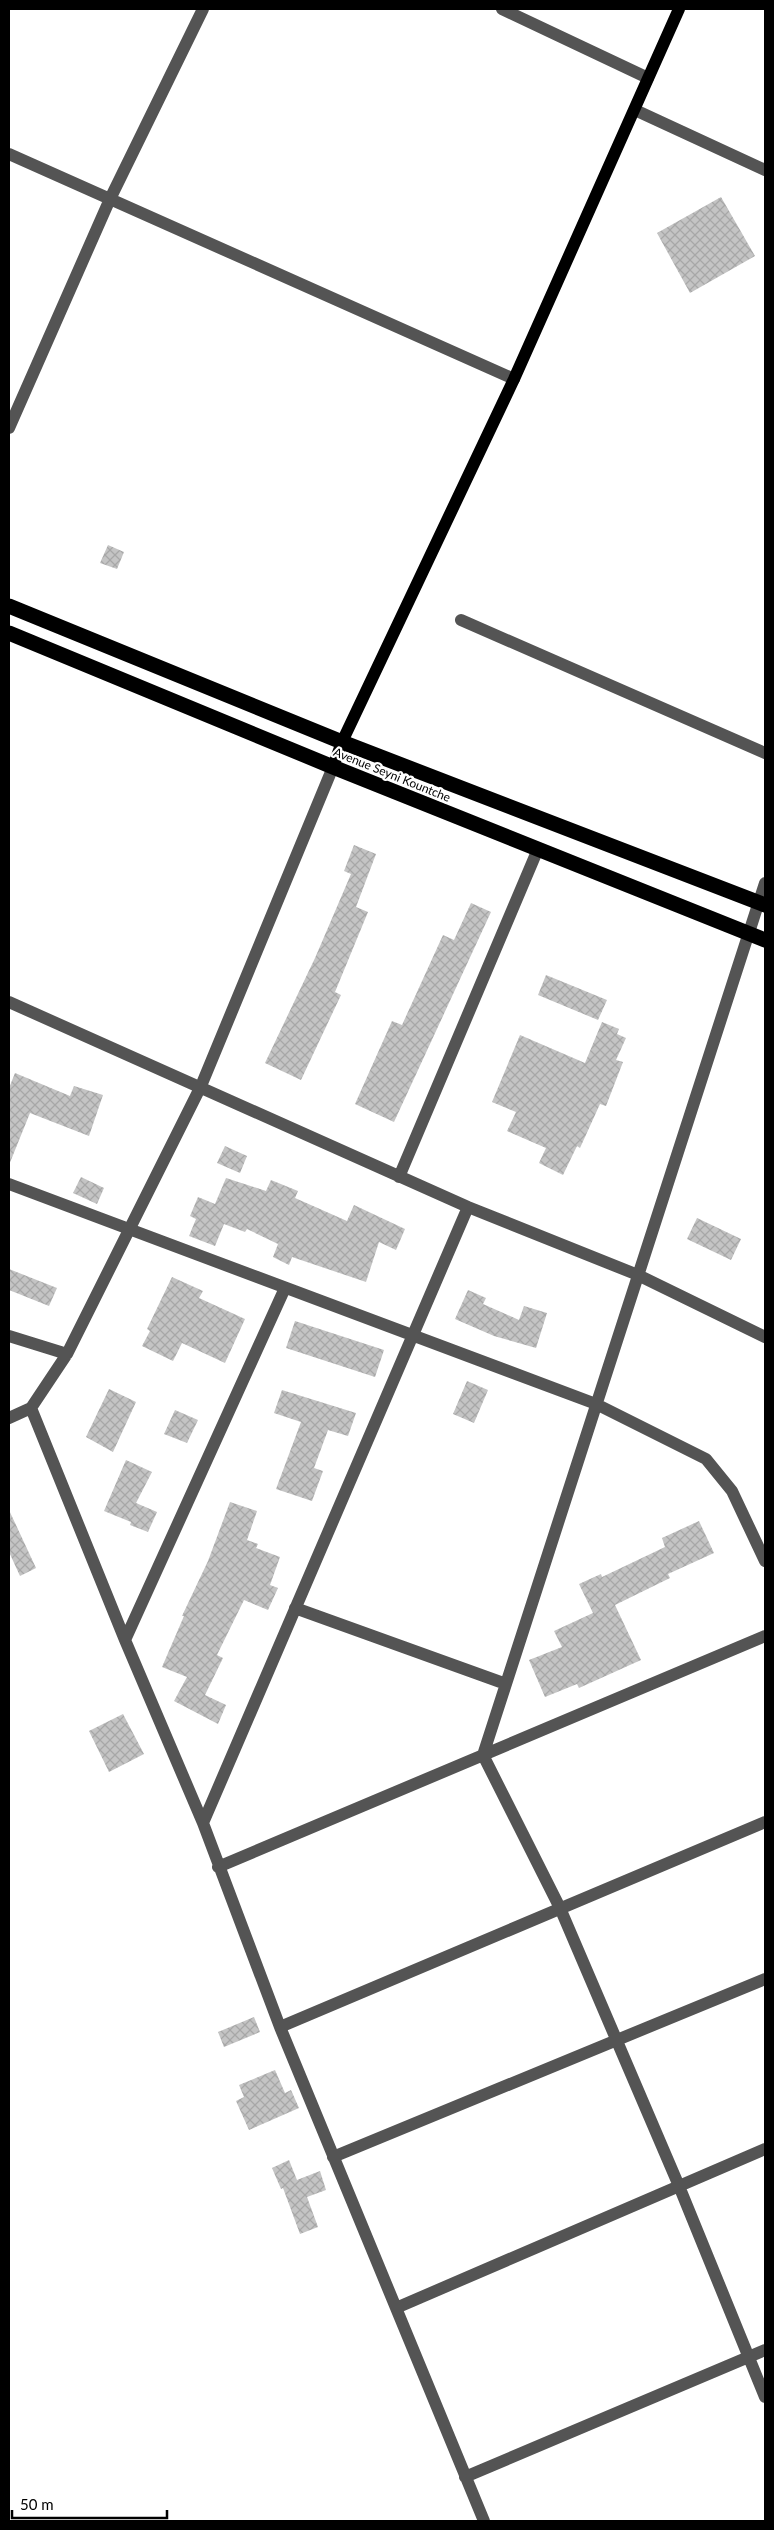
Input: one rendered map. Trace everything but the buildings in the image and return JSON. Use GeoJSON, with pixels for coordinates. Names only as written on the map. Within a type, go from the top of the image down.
{"type":"FeatureCollection","features":[{"type":"Feature","properties":{"kind":"highway","name":"Avenue Seyni Kountche"},"geometry":{"type":"LineString","coordinates":[[9,606],[342,742],[762,904]]}},
{"type":"Feature","properties":{"kind":"highway","name":"Avenue Seyni Kountche"},"geometry":{"type":"LineString","coordinates":[[9,633],[333,768],[765,940]]}},
{"type":"Feature","properties":{"kind":"main road"},"geometry":{"type":"LineString","coordinates":[[333,768],[342,742],[514,379],[679,9]]}},
{"type":"Feature","properties":{"kind":"street"},"geometry":{"type":"LineString","coordinates":[[9,428],[110,199],[203,9]]}},
{"type":"Feature","properties":{"kind":"street"},"geometry":{"type":"LineString","coordinates":[[502,9],[648,78]]}},
{"type":"Feature","properties":{"kind":"street"},"geometry":{"type":"LineString","coordinates":[[635,110],[765,170]]}},
{"type":"Feature","properties":{"kind":"street"},"geometry":{"type":"LineString","coordinates":[[9,154],[514,379]]}},
{"type":"Feature","properties":{"kind":"street"},"geometry":{"type":"LineString","coordinates":[[461,620],[765,753]]}},
{"type":"Feature","properties":{"kind":"street"},"geometry":{"type":"LineString","coordinates":[[9,1418],[30,1408],[67,1354],[201,1086],[333,768]]}},
{"type":"Feature","properties":{"kind":"street"},"geometry":{"type":"LineString","coordinates":[[399,1177],[538,849]]}},
{"type":"Feature","properties":{"kind":"street"},"geometry":{"type":"LineString","coordinates":[[765,883],[762,904],[748,933],[484,1755],[560,1908],[679,2186],[765,2397]]}},
{"type":"Feature","properties":{"kind":"street"},"geometry":{"type":"LineString","coordinates":[[9,1002],[201,1086],[468,1207],[638,1275],[765,1337]]}},
{"type":"Feature","properties":{"kind":"street"},"geometry":{"type":"LineString","coordinates":[[9,1184],[596,1404],[706,1459],[732,1491],[765,1561]]}},
{"type":"Feature","properties":{"kind":"street"},"geometry":{"type":"LineString","coordinates":[[202,1823],[468,1207]]}},
{"type":"Feature","properties":{"kind":"street"},"geometry":{"type":"LineString","coordinates":[[124,1640],[285,1288]]}},
{"type":"Feature","properties":{"kind":"street"},"geometry":{"type":"LineString","coordinates":[[9,1336],[67,1354]]}},
{"type":"Feature","properties":{"kind":"street"},"geometry":{"type":"LineString","coordinates":[[30,1408],[124,1640],[202,1823],[280,2027],[484,2521]]}},
{"type":"Feature","properties":{"kind":"street"},"geometry":{"type":"LineString","coordinates":[[295,1608],[506,1684]]}},
{"type":"Feature","properties":{"kind":"street"},"geometry":{"type":"LineString","coordinates":[[218,1867],[765,1636]]}},
{"type":"Feature","properties":{"kind":"street"},"geometry":{"type":"LineString","coordinates":[[280,2027],[765,1822]]}},
{"type":"Feature","properties":{"kind":"street"},"geometry":{"type":"LineString","coordinates":[[333,2157],[765,1979]]}},
{"type":"Feature","properties":{"kind":"street"},"geometry":{"type":"LineString","coordinates":[[396,2308],[765,2149]]}},
{"type":"Feature","properties":{"kind":"street"},"geometry":{"type":"LineString","coordinates":[[466,2477],[765,2350]]}}]}
